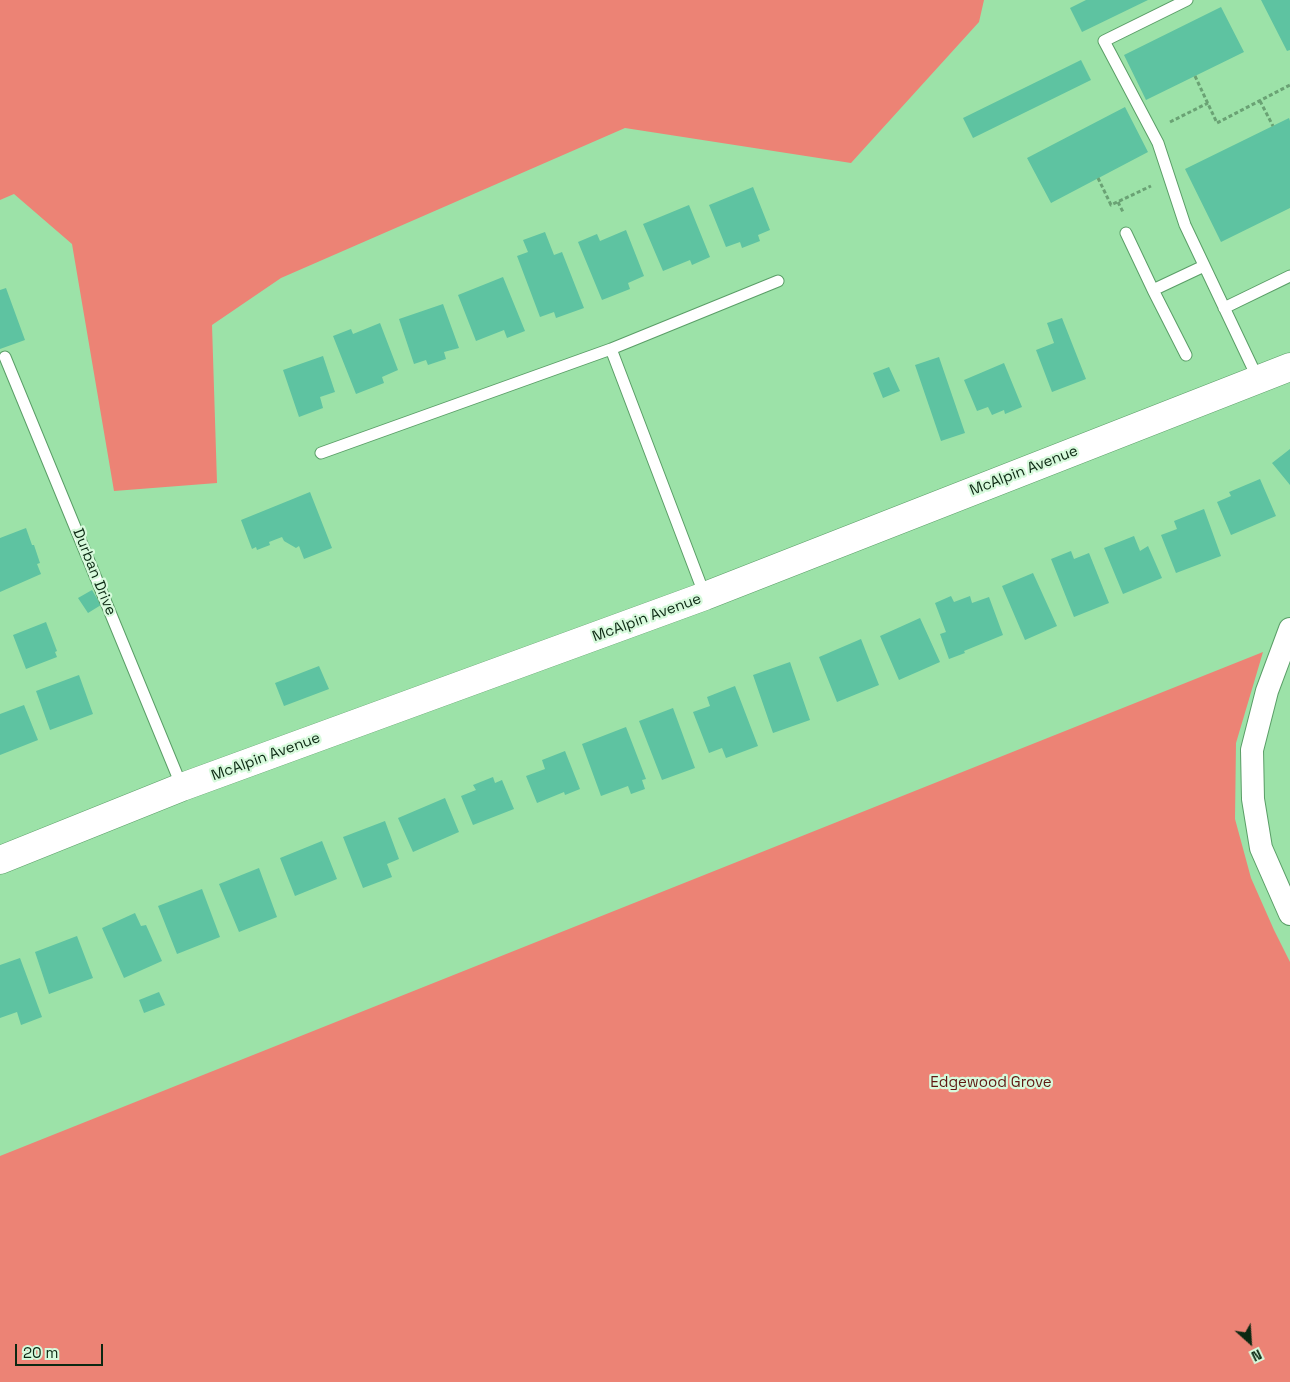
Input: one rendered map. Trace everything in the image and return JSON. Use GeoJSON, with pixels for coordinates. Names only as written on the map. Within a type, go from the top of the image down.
{"type":"FeatureCollection","features":[{"type":"Feature","properties":{"kind":"street","name":"McAlpin Avenue"},"geometry":{"type":"LineString","coordinates":[[0,860],[182,787],[705,596],[1290,366]]}},
{"type":"Feature","properties":{"kind":"street"},"geometry":{"type":"LineString","coordinates":[[1290,629],[1267,692],[1252,750],[1253,799],[1261,848],[1290,914]]}},
{"type":"Feature","properties":{"kind":"lane"},"geometry":{"type":"LineString","coordinates":[[1187,0],[1104,40],[1158,143],[1185,225],[1258,379]]}},
{"type":"Feature","properties":{"kind":"lane"},"geometry":{"type":"LineString","coordinates":[[1126,233],[1186,355]]}},
{"type":"Feature","properties":{"kind":"lane"},"geometry":{"type":"LineString","coordinates":[[1153,290],[1204,266]]}},
{"type":"Feature","properties":{"kind":"lane"},"geometry":{"type":"LineString","coordinates":[[1224,308],[1290,276]]}},
{"type":"Feature","properties":{"kind":"lane"},"geometry":{"type":"LineString","coordinates":[[321,453],[611,349],[778,281]]}},
{"type":"Feature","properties":{"kind":"lane"},"geometry":{"type":"LineString","coordinates":[[611,349],[705,596]]}},
{"type":"Feature","properties":{"kind":"lane","name":"Durban Drive"},"geometry":{"type":"LineString","coordinates":[[5,357],[182,787]]}},
{"type":"Feature","properties":{"kind":"path"},"geometry":{"type":"LineString","coordinates":[[1195,76],[1217,123],[1290,85]]}},
{"type":"Feature","properties":{"kind":"path"},"geometry":{"type":"LineString","coordinates":[[1260,101],[1273,126]]}},
{"type":"Feature","properties":{"kind":"path"},"geometry":{"type":"LineString","coordinates":[[1151,132],[1208,103]]}},
{"type":"Feature","properties":{"kind":"path"},"geometry":{"type":"LineString","coordinates":[[1098,178],[1111,205],[1169,177]]}},
{"type":"Feature","properties":{"kind":"green space"},"geometry":{"type":"Polygon","coordinates":[[[0,0],[984,0],[979,22],[851,163],[625,128],[281,278],[212,325],[217,483],[114,491],[72,244],[14,194],[0,200],[0,0]]]}},
{"type":"Feature","properties":{"kind":"green space","name":"Edgewood Grove"},"geometry":{"type":"Polygon","coordinates":[[[1263,652],[1236,743],[1235,819],[1251,878],[1290,962],[1290,1382],[0,1382],[0,1156],[1263,652]]]}},
{"type":"Feature","properties":{"kind":"building"},"geometry":{"type":"Polygon","coordinates":[[[1086,0],[1148,0],[1082,32],[1070,8],[1086,0]]]}},
{"type":"Feature","properties":{"kind":"building"},"geometry":{"type":"Polygon","coordinates":[[[1261,0],[1290,0],[1290,50],[1287,51],[1261,0]]]}},
{"type":"Feature","properties":{"kind":"building"},"geometry":{"type":"Polygon","coordinates":[[[1221,7],[1244,52],[1146,100],[1124,55],[1221,7]]]}},
{"type":"Feature","properties":{"kind":"building"},"geometry":{"type":"Polygon","coordinates":[[[1081,60],[1091,80],[973,138],[963,118],[1081,60]]]}},
{"type":"Feature","properties":{"kind":"building"},"geometry":{"type":"Polygon","coordinates":[[[1125,107],[1148,152],[1051,203],[1027,158],[1125,107]]]}},
{"type":"Feature","properties":{"kind":"building"},"geometry":{"type":"Polygon","coordinates":[[[1289,118],[1290,208],[1221,242],[1185,169],[1289,118]]]}},
{"type":"Feature","properties":{"kind":"building"},"geometry":{"type":"Polygon","coordinates":[[[753,187],[770,230],[758,235],[760,241],[742,248],[740,242],[726,247],[709,205],[753,187]]]}},
{"type":"Feature","properties":{"kind":"building"},"geometry":{"type":"Polygon","coordinates":[[[689,205],[710,257],[692,265],[690,260],[663,271],[643,224],[689,205]]]}},
{"type":"Feature","properties":{"kind":"building"},"geometry":{"type":"Polygon","coordinates":[[[626,230],[644,276],[628,283],[630,289],[602,300],[578,242],[597,234],[600,241],[626,230]]]}},
{"type":"Feature","properties":{"kind":"building"},"geometry":{"type":"Polygon","coordinates":[[[545,232],[554,255],[562,252],[584,308],[556,318],[554,312],[540,317],[517,256],[528,252],[523,240],[545,232]]]}},
{"type":"Feature","properties":{"kind":"building"},"geometry":{"type":"Polygon","coordinates":[[[503,277],[525,331],[507,338],[504,330],[476,341],[458,295],[503,277]]]}},
{"type":"Feature","properties":{"kind":"building"},"geometry":{"type":"Polygon","coordinates":[[[6,288],[25,340],[0,349],[0,290],[6,288]]]}},
{"type":"Feature","properties":{"kind":"building"},"geometry":{"type":"Polygon","coordinates":[[[443,304],[459,348],[444,352],[446,359],[428,365],[426,360],[414,364],[399,319],[443,304]]]}},
{"type":"Feature","properties":{"kind":"building"},"geometry":{"type":"Polygon","coordinates":[[[1062,318],[1086,379],[1052,392],[1036,350],[1054,343],[1047,323],[1062,318]]]}},
{"type":"Feature","properties":{"kind":"building"},"geometry":{"type":"Polygon","coordinates":[[[380,323],[398,370],[382,377],[384,383],[356,394],[333,336],[351,329],[353,334],[380,323]]]}},
{"type":"Feature","properties":{"kind":"building"},"geometry":{"type":"Polygon","coordinates":[[[323,356],[335,392],[320,397],[323,408],[299,417],[283,370],[323,356]]]}},
{"type":"Feature","properties":{"kind":"building"},"geometry":{"type":"Polygon","coordinates":[[[939,357],[965,433],[941,441],[915,365],[939,357]]]}},
{"type":"Feature","properties":{"kind":"building"},"geometry":{"type":"Polygon","coordinates":[[[1004,363],[1022,407],[1005,414],[1004,410],[992,415],[988,407],[977,411],[964,380],[1004,363]]]}},
{"type":"Feature","properties":{"kind":"building"},"geometry":{"type":"Polygon","coordinates":[[[889,367],[900,391],[883,398],[873,373],[889,367]]]}},
{"type":"Feature","properties":{"kind":"building"},"geometry":{"type":"Polygon","coordinates":[[[1290,449],[1290,485],[1272,463],[1290,449]]]}},
{"type":"Feature","properties":{"kind":"building"},"geometry":{"type":"Polygon","coordinates":[[[1260,479],[1276,516],[1231,535],[1217,502],[1231,496],[1229,492],[1260,479]]]}},
{"type":"Feature","properties":{"kind":"building"},"geometry":{"type":"Polygon","coordinates":[[[310,492],[332,548],[304,559],[299,546],[296,548],[284,541],[282,537],[269,542],[270,545],[257,550],[256,547],[252,549],[241,520],[310,492]]]}},
{"type":"Feature","properties":{"kind":"building"},"geometry":{"type":"Polygon","coordinates":[[[1204,509],[1221,556],[1176,573],[1161,535],[1177,529],[1174,521],[1204,509]]]}},
{"type":"Feature","properties":{"kind":"building"},"geometry":{"type":"Polygon","coordinates":[[[26,528],[40,563],[37,564],[41,574],[0,592],[0,538],[26,528]]]}},
{"type":"Feature","properties":{"kind":"building"},"geometry":{"type":"Polygon","coordinates":[[[1134,536],[1140,551],[1148,546],[1162,578],[1123,594],[1104,548],[1134,536]]]}},
{"type":"Feature","properties":{"kind":"building"},"geometry":{"type":"Polygon","coordinates":[[[1071,551],[1074,559],[1089,553],[1109,603],[1074,617],[1051,559],[1071,551]]]}},
{"type":"Feature","properties":{"kind":"building"},"geometry":{"type":"Polygon","coordinates":[[[1033,573],[1057,626],[1025,640],[1002,586],[1033,573]]]}},
{"type":"Feature","properties":{"kind":"building"},"geometry":{"type":"Polygon","coordinates":[[[92,590],[101,605],[88,613],[78,598],[92,590]]]}},
{"type":"Feature","properties":{"kind":"building"},"geometry":{"type":"Polygon","coordinates":[[[951,596],[954,602],[970,596],[972,603],[989,597],[1003,635],[949,659],[940,634],[946,632],[935,603],[951,596]]]}},
{"type":"Feature","properties":{"kind":"building"},"geometry":{"type":"Polygon","coordinates":[[[920,618],[940,662],[899,680],[880,636],[920,618]]]}},
{"type":"Feature","properties":{"kind":"building"},"geometry":{"type":"Polygon","coordinates":[[[46,622],[57,651],[55,652],[57,657],[26,669],[13,635],[46,622]]]}},
{"type":"Feature","properties":{"kind":"building"},"geometry":{"type":"Polygon","coordinates":[[[861,639],[879,685],[837,702],[819,657],[861,639]]]}},
{"type":"Feature","properties":{"kind":"building"},"geometry":{"type":"Polygon","coordinates":[[[790,662],[810,720],[773,733],[753,675],[790,662]]]}},
{"type":"Feature","properties":{"kind":"building"},"geometry":{"type":"Polygon","coordinates":[[[319,666],[329,689],[284,706],[275,683],[319,666]]]}},
{"type":"Feature","properties":{"kind":"building"},"geometry":{"type":"Polygon","coordinates":[[[79,675],[93,714],[50,730],[36,691],[79,675]]]}},
{"type":"Feature","properties":{"kind":"building"},"geometry":{"type":"Polygon","coordinates":[[[735,686],[758,746],[726,758],[722,748],[709,753],[693,712],[710,706],[707,697],[735,686]]]}},
{"type":"Feature","properties":{"kind":"building"},"geometry":{"type":"Polygon","coordinates":[[[24,705],[38,740],[0,755],[0,714],[24,705]]]}},
{"type":"Feature","properties":{"kind":"building"},"geometry":{"type":"Polygon","coordinates":[[[673,708],[695,768],[662,780],[639,721],[673,708]]]}},
{"type":"Feature","properties":{"kind":"building"},"geometry":{"type":"Polygon","coordinates":[[[626,727],[646,779],[642,780],[645,789],[631,794],[628,786],[601,796],[582,744],[626,727]]]}},
{"type":"Feature","properties":{"kind":"building"},"geometry":{"type":"Polygon","coordinates":[[[565,751],[580,789],[565,795],[564,792],[537,803],[526,776],[545,769],[542,760],[565,751]]]}},
{"type":"Feature","properties":{"kind":"building"},"geometry":{"type":"Polygon","coordinates":[[[493,777],[495,783],[502,780],[514,809],[473,825],[461,796],[476,790],[473,785],[493,777]]]}},
{"type":"Feature","properties":{"kind":"building"},"geometry":{"type":"Polygon","coordinates":[[[445,798],[459,832],[413,852],[398,818],[445,798]]]}},
{"type":"Feature","properties":{"kind":"building"},"geometry":{"type":"Polygon","coordinates":[[[385,821],[399,859],[387,864],[392,877],[363,888],[343,837],[385,821]]]}},
{"type":"Feature","properties":{"kind":"building"},"geometry":{"type":"Polygon","coordinates":[[[322,841],[337,879],[295,896],[280,858],[322,841]]]}},
{"type":"Feature","properties":{"kind":"building"},"geometry":{"type":"Polygon","coordinates":[[[259,868],[277,917],[239,932],[219,884],[259,868]]]}},
{"type":"Feature","properties":{"kind":"building"},"geometry":{"type":"Polygon","coordinates":[[[202,889],[220,937],[177,954],[158,906],[202,889]]]}},
{"type":"Feature","properties":{"kind":"building"},"geometry":{"type":"Polygon","coordinates":[[[135,913],[141,926],[146,925],[162,961],[124,978],[102,928],[135,913]]]}},
{"type":"Feature","properties":{"kind":"building"},"geometry":{"type":"Polygon","coordinates":[[[77,936],[93,978],[49,994],[35,952],[77,936]]]}},
{"type":"Feature","properties":{"kind":"building"},"geometry":{"type":"Polygon","coordinates":[[[20,958],[42,1017],[21,1025],[17,1012],[0,1018],[0,965],[20,958]]]}},
{"type":"Feature","properties":{"kind":"building"},"geometry":{"type":"Polygon","coordinates":[[[159,992],[165,1005],[144,1013],[139,1000],[159,992]]]}}]}
